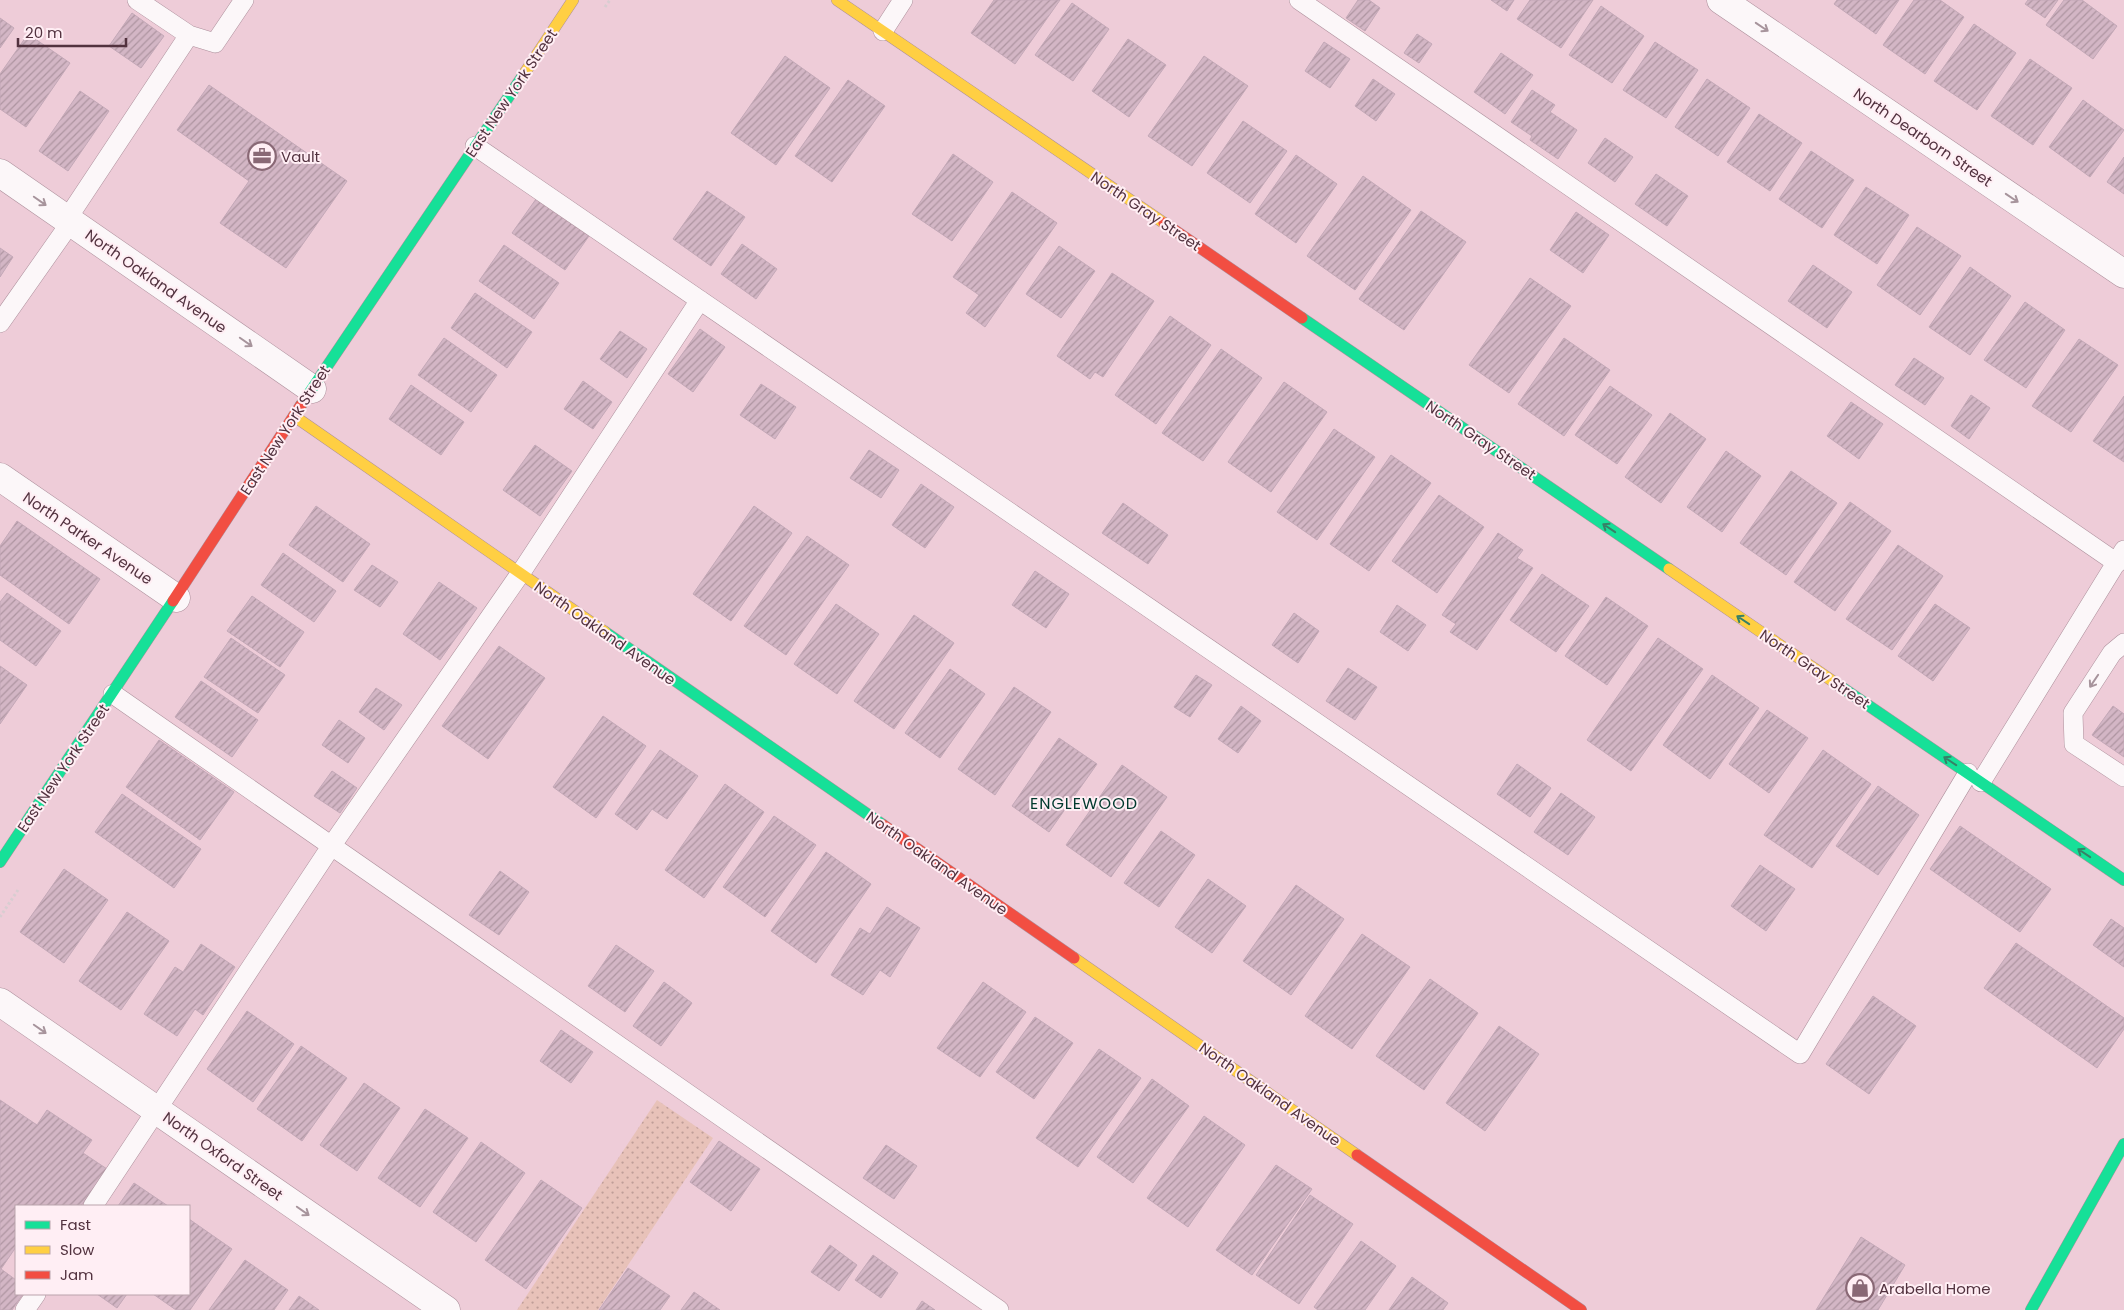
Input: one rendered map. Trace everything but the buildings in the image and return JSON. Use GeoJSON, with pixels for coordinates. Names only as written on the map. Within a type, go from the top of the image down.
{"type":"FeatureCollection","features":[{"type":"Feature","properties":{"kind":"street","name":"East New York Street"},"geometry":{"type":"LineString","coordinates":[[0,862],[113,694],[294,416],[573,0]]}},
{"type":"Feature","properties":{"kind":"street","name":"North Gray Street"},"geometry":{"type":"LineString","coordinates":[[837,0],[2124,880]]}},
{"type":"Feature","properties":{"kind":"street","name":"North Dearborn Street"},"geometry":{"type":"LineString","coordinates":[[1721,0],[2124,274]]}},
{"type":"Feature","properties":{"kind":"street","name":"North Oakland Avenue"},"geometry":{"type":"LineString","coordinates":[[0,173],[312,389]]}},
{"type":"Feature","properties":{"kind":"street","name":"North Oakland Avenue"},"geometry":{"type":"LineString","coordinates":[[294,416],[1581,1310]]}},
{"type":"Feature","properties":{"kind":"street","name":"North Parker Avenue"},"geometry":{"type":"LineString","coordinates":[[0,477],[176,598]]}},
{"type":"Feature","properties":{"kind":"street","name":"North Oxford Street"},"geometry":{"type":"LineString","coordinates":[[0,1002],[446,1310]]}},
{"type":"Feature","properties":{"kind":"street"},"geometry":{"type":"LineString","coordinates":[[2031,1310],[2124,1144]]}},
{"type":"Feature","properties":{"kind":"lane"},"geometry":{"type":"LineString","coordinates":[[137,0],[189,36],[215,43],[244,0]]}},
{"type":"Feature","properties":{"kind":"lane"},"geometry":{"type":"LineString","coordinates":[[882,31],[903,0]]}},
{"type":"Feature","properties":{"kind":"lane"},"geometry":{"type":"LineString","coordinates":[[475,146],[1800,1054],[1974,778],[2120,556],[1299,0]]}},
{"type":"Feature","properties":{"kind":"lane"},"geometry":{"type":"LineString","coordinates":[[0,323],[69,221],[189,36]]}},
{"type":"Feature","properties":{"kind":"lane"},"geometry":{"type":"LineString","coordinates":[[94,1205],[332,845],[520,574],[700,300]]}},
{"type":"Feature","properties":{"kind":"lane"},"geometry":{"type":"LineString","coordinates":[[2124,643],[2112,653],[2073,712],[2074,744],[2124,778]]}},
{"type":"Feature","properties":{"kind":"lane"},"geometry":{"type":"LineString","coordinates":[[113,694],[999,1310]]}},
{"type":"Feature","properties":{"kind":"lane"},"geometry":{"type":"LineString","coordinates":[[25,1310],[35,1295]]}},
{"type":"Feature","properties":{"kind":"shaded area"},"geometry":{"type":"Polygon","coordinates":[[[657,1100],[713,1138],[598,1310],[517,1310],[657,1100]]]}},
{"type":"Feature","properties":{"kind":"traffic: fast"},"geometry":{"type":"LineString","coordinates":[[301,405],[524,74]]}},
{"type":"Feature","properties":{"kind":"traffic: fast"},"geometry":{"type":"LineString","coordinates":[[1302,318],[1669,569]]}},
{"type":"Feature","properties":{"kind":"traffic: fast"},"geometry":{"type":"LineString","coordinates":[[0,862],[173,601]]}},
{"type":"Feature","properties":{"kind":"traffic: fast"},"geometry":{"type":"LineString","coordinates":[[605,632],[883,825]]}},
{"type":"Feature","properties":{"kind":"traffic: fast"},"geometry":{"type":"LineString","coordinates":[[1834,682],[2124,880]]}},
{"type":"Feature","properties":{"kind":"traffic: fast"},"geometry":{"type":"LineString","coordinates":[[2031,1310],[2124,1144]]}},
{"type":"Feature","properties":{"kind":"traffic: slow"},"geometry":{"type":"LineString","coordinates":[[524,74],[573,0]]}},
{"type":"Feature","properties":{"kind":"traffic: slow"},"geometry":{"type":"LineString","coordinates":[[837,0],[1164,223]]}},
{"type":"Feature","properties":{"kind":"traffic: slow"},"geometry":{"type":"LineString","coordinates":[[294,416],[605,632]]}},
{"type":"Feature","properties":{"kind":"traffic: slow"},"geometry":{"type":"LineString","coordinates":[[1669,569],[1834,682]]}},
{"type":"Feature","properties":{"kind":"traffic: slow"},"geometry":{"type":"LineString","coordinates":[[1074,958],[1357,1155]]}},
{"type":"Feature","properties":{"kind":"traffic: jam"},"geometry":{"type":"LineString","coordinates":[[1164,223],[1302,318]]}},
{"type":"Feature","properties":{"kind":"traffic: jam"},"geometry":{"type":"LineString","coordinates":[[173,601],[301,405]]}},
{"type":"Feature","properties":{"kind":"traffic: jam"},"geometry":{"type":"LineString","coordinates":[[883,825],[1074,958]]}},
{"type":"Feature","properties":{"kind":"traffic: jam"},"geometry":{"type":"LineString","coordinates":[[1357,1155],[1581,1310]]}},
{"type":"Feature","properties":{"kind":"place","name":"Vault"},"geometry":{"type":"Point","coordinates":[262,156]}},
{"type":"Feature","properties":{"kind":"place","name":"Arabella Home"},"geometry":{"type":"Point","coordinates":[1860,1288]}},
{"type":"Feature","properties":{"kind":"district","name":"ENGLEWOOD"},"geometry":{"type":"Point","coordinates":[1084,803]}}]}
